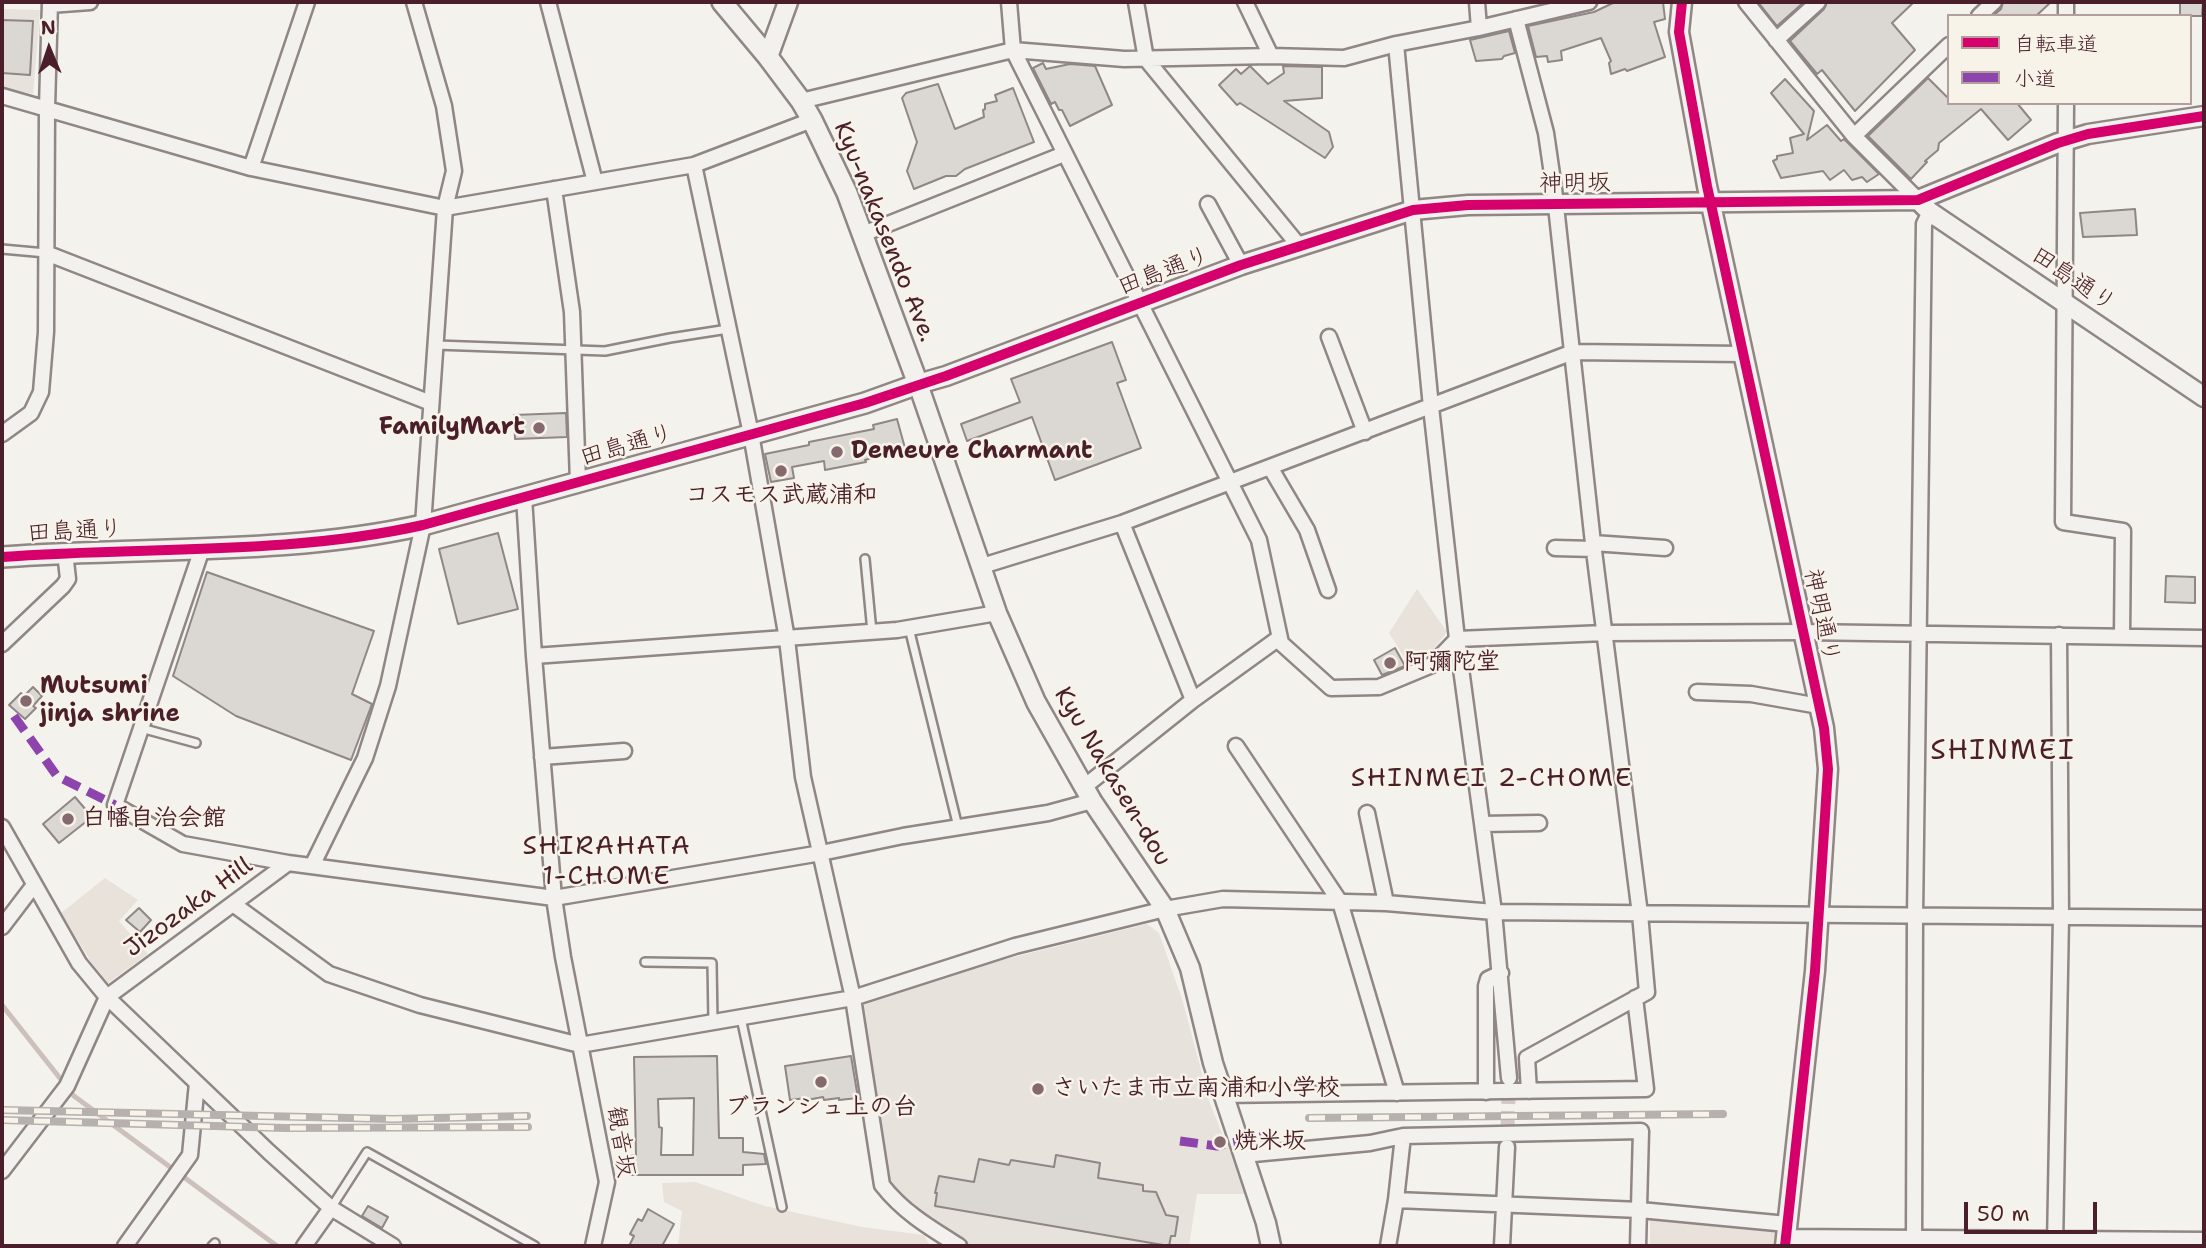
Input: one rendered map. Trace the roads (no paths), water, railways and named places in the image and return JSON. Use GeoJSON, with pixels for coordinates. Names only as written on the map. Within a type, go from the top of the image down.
{"type":"FeatureCollection","features":[{"type":"Feature","properties":{"kind":"main road","name":"Kyu-nakasendo Ave."},"geometry":{"type":"LineString","coordinates":[[722,2],[768,57],[812,120],[834,163],[863,234],[918,384]]}},
{"type":"Feature","properties":{"kind":"main road","name":"田島通り"},"geometry":{"type":"LineString","coordinates":[[2,558],[65,552],[314,544],[382,534],[865,403],[918,384]]}},
{"type":"Feature","properties":{"kind":"street"},"geometry":{"type":"LineString","coordinates":[[2,434],[31,413],[41,391],[46,332],[50,3],[90,2]]}},
{"type":"Feature","properties":{"kind":"street"},"geometry":{"type":"LineString","coordinates":[[251,168],[307,2]]}},
{"type":"Feature","properties":{"kind":"street"},"geometry":{"type":"LineString","coordinates":[[312,866],[365,758],[388,686],[423,525],[445,208],[454,171],[444,106],[414,2]]}},
{"type":"Feature","properties":{"kind":"street"},"geometry":{"type":"LineString","coordinates":[[548,2],[595,182]]}},
{"type":"Feature","properties":{"kind":"street"},"geometry":{"type":"LineString","coordinates":[[768,57],[788,2]]}},
{"type":"Feature","properties":{"kind":"street"},"geometry":{"type":"LineString","coordinates":[[1009,2],[1013,50],[1259,540],[1281,643],[1331,688],[1379,687],[1432,665],[1457,639],[1605,633],[1802,632],[2204,638]]}},
{"type":"Feature","properties":{"kind":"street"},"geometry":{"type":"LineString","coordinates":[[1136,2],[1146,59],[1300,247]]}},
{"type":"Feature","properties":{"kind":"street"},"geometry":{"type":"LineString","coordinates":[[1245,2],[1271,56]]}},
{"type":"Feature","properties":{"kind":"street"},"geometry":{"type":"LineString","coordinates":[[1477,2],[1479,28]]}},
{"type":"Feature","properties":{"kind":"street"},"geometry":{"type":"LineString","coordinates":[[801,101],[1013,50],[1124,59],[1271,56],[1344,58],[1588,2]]}},
{"type":"Feature","properties":{"kind":"street","name":"神明通り"},"geometry":{"type":"LineString","coordinates":[[1682,2],[1679,32],[1710,203],[1824,728],[1828,769],[1815,971],[1786,1236]]}},
{"type":"Feature","properties":{"kind":"street"},"geometry":{"type":"LineString","coordinates":[[1746,2],[1854,136],[1924,206],[1915,916],[1914,1242]]}},
{"type":"Feature","properties":{"kind":"street"},"geometry":{"type":"LineString","coordinates":[[1776,40],[1818,2]]}},
{"type":"Feature","properties":{"kind":"street"},"geometry":{"type":"LineString","coordinates":[[1981,14],[1994,2]]}},
{"type":"Feature","properties":{"kind":"street"},"geometry":{"type":"LineString","coordinates":[[1516,19],[1546,132],[1556,205],[1647,992],[1527,1058],[1529,1091]]}},
{"type":"Feature","properties":{"kind":"street"},"geometry":{"type":"LineString","coordinates":[[1396,44],[1431,407],[1457,639],[1494,912],[1509,1078]]}},
{"type":"Feature","properties":{"kind":"street"},"geometry":{"type":"LineString","coordinates":[[1854,136],[1947,47]]}},
{"type":"Feature","properties":{"kind":"street"},"geometry":{"type":"LineString","coordinates":[[2,96],[251,168],[445,208],[694,165],[812,120]]}},
{"type":"Feature","properties":{"kind":"street"},"geometry":{"type":"LineString","coordinates":[[2066,105],[2063,522],[2123,531],[2122,636]]}},
{"type":"Feature","properties":{"kind":"street"},"geometry":{"type":"LineString","coordinates":[[1924,206],[2066,141],[2088,134],[2204,116]]}},
{"type":"Feature","properties":{"kind":"street"},"geometry":{"type":"LineString","coordinates":[[863,234],[1064,154]]}},
{"type":"Feature","properties":{"kind":"street"},"geometry":{"type":"LineString","coordinates":[[694,165],[751,434],[787,639],[803,777],[853,998],[882,1185],[895,1202],[921,1223],[959,1246]]}},
{"type":"Feature","properties":{"kind":"street"},"geometry":{"type":"LineString","coordinates":[[554,189],[572,312],[578,482]]}},
{"type":"Feature","properties":{"kind":"street","name":"神明坂"},"geometry":{"type":"LineString","coordinates":[[1241,265],[1413,210],[1468,205],[1710,203],[1924,206]]}},
{"type":"Feature","properties":{"kind":"street"},"geometry":{"type":"LineString","coordinates":[[1208,204],[1241,265]]}},
{"type":"Feature","properties":{"kind":"street","name":"田島通り"},"geometry":{"type":"LineString","coordinates":[[1924,206],[2065,305],[2204,397]]}},
{"type":"Feature","properties":{"kind":"street"},"geometry":{"type":"LineString","coordinates":[[46,253],[431,403]]}},
{"type":"Feature","properties":{"kind":"street","name":"田島通り"},"geometry":{"type":"LineString","coordinates":[[918,384],[946,376],[1241,265]]}},
{"type":"Feature","properties":{"kind":"street"},"geometry":{"type":"LineString","coordinates":[[1329,337],[1365,432]]}},
{"type":"Feature","properties":{"kind":"street"},"geometry":{"type":"LineString","coordinates":[[982,566],[1122,523],[1573,352],[1742,354]]}},
{"type":"Feature","properties":{"kind":"street","name":"Kyu Nakasen-dou"},"geometry":{"type":"LineString","coordinates":[[918,384],[998,612],[1036,702],[1088,794],[1165,909],[1190,968],[1223,1095],[1266,1223],[1271,1246]]}},
{"type":"Feature","properties":{"kind":"street"},"geometry":{"type":"LineString","coordinates":[[1270,467],[1307,530],[1328,590]]}},
{"type":"Feature","properties":{"kind":"street","name":"観音坂"},"geometry":{"type":"LineString","coordinates":[[524,497],[554,898],[607,1182],[593,1246]]}},
{"type":"Feature","properties":{"kind":"street"},"geometry":{"type":"LineString","coordinates":[[1122,523],[1194,700]]}},
{"type":"Feature","properties":{"kind":"street"},"geometry":{"type":"LineString","coordinates":[[1555,548],[1665,548]]}},
{"type":"Feature","properties":{"kind":"street"},"geometry":{"type":"LineString","coordinates":[[202,549],[116,805],[183,844],[289,863],[554,898],[1048,813],[1088,794],[1194,700],[1279,638]]}},
{"type":"Feature","properties":{"kind":"street"},"geometry":{"type":"LineString","coordinates":[[2,644],[68,579],[65,552]]}},
{"type":"Feature","properties":{"kind":"street"},"geometry":{"type":"LineString","coordinates":[[534,656],[872,632],[998,612]]}},
{"type":"Feature","properties":{"kind":"street"},"geometry":{"type":"LineString","coordinates":[[2056,1243],[2061,917],[2059,635]]}},
{"type":"Feature","properties":{"kind":"street"},"geometry":{"type":"LineString","coordinates":[[1697,692],[1751,695],[1819,706]]}},
{"type":"Feature","properties":{"kind":"street"},"geometry":{"type":"LineString","coordinates":[[1236,746],[1340,902],[1397,1093]]}},
{"type":"Feature","properties":{"kind":"street"},"geometry":{"type":"LineString","coordinates":[[542,757],[624,751]]}},
{"type":"Feature","properties":{"kind":"street"},"geometry":{"type":"LineString","coordinates":[[1367,813],[1386,903]]}},
{"type":"Feature","properties":{"kind":"street"},"geometry":{"type":"LineString","coordinates":[[1482,824],[1539,823]]}},
{"type":"Feature","properties":{"kind":"street"},"geometry":{"type":"LineString","coordinates":[[2,827],[79,963],[197,1083],[331,1208],[393,1246]]}},
{"type":"Feature","properties":{"kind":"street","name":"Jizozaka Hill"},"geometry":{"type":"LineString","coordinates":[[111,994],[289,863]]}},
{"type":"Feature","properties":{"kind":"street"},"geometry":{"type":"LineString","coordinates":[[2,927],[33,885]]}},
{"type":"Feature","properties":{"kind":"street"},"geometry":{"type":"LineString","coordinates":[[233,904],[329,974],[420,1005],[580,1045],[853,998],[1015,946],[1165,909],[1223,899],[1386,903],[1494,912],[2204,918]]}},
{"type":"Feature","properties":{"kind":"street"},"geometry":{"type":"LineString","coordinates":[[1486,1092],[1486,986],[1488,979],[1501,973]]}},
{"type":"Feature","properties":{"kind":"street"},"geometry":{"type":"LineString","coordinates":[[2,1171],[67,1086],[111,994]]}},
{"type":"Feature","properties":{"kind":"street"},"geometry":{"type":"LineString","coordinates":[[1223,1095],[1646,1089],[1635,998]]}},
{"type":"Feature","properties":{"kind":"street"},"geometry":{"type":"LineString","coordinates":[[125,1246],[190,1155],[197,1083]]}},
{"type":"Feature","properties":{"kind":"street"},"geometry":{"type":"LineString","coordinates":[[1243,1156],[1370,1143],[1403,1136],[1640,1131],[1638,1246]]}},
{"type":"Feature","properties":{"kind":"street"},"geometry":{"type":"LineString","coordinates":[[1388,1246],[1403,1136]]}},
{"type":"Feature","properties":{"kind":"street"},"geometry":{"type":"LineString","coordinates":[[1502,1246],[1507,1147]]}},
{"type":"Feature","properties":{"kind":"street"},"geometry":{"type":"LineString","coordinates":[[1396,1200],[1640,1210],[1786,1236],[1914,1242],[2204,1240]]}},
{"type":"Feature","properties":{"kind":"street"},"geometry":{"type":"LineString","coordinates":[[304,1246],[331,1208]]}},
{"type":"Feature","properties":{"kind":"lane"},"geometry":{"type":"LineString","coordinates":[[2,249],[46,253]]}},
{"type":"Feature","properties":{"kind":"lane"},"geometry":{"type":"LineString","coordinates":[[435,345],[605,351],[728,329]]}},
{"type":"Feature","properties":{"kind":"lane"},"geometry":{"type":"LineString","coordinates":[[864,559],[872,632]]}},
{"type":"Feature","properties":{"kind":"lane"},"geometry":{"type":"LineString","coordinates":[[909,627],[958,829]]}},
{"type":"Feature","properties":{"kind":"lane"},"geometry":{"type":"LineString","coordinates":[[141,728],[196,743]]}},
{"type":"Feature","properties":{"kind":"lane"},"geometry":{"type":"LineString","coordinates":[[645,962],[712,963],[713,1022]]}},
{"type":"Feature","properties":{"kind":"lane"},"geometry":{"type":"LineString","coordinates":[[741,1017],[782,1207]]}},
{"type":"Feature","properties":{"kind":"lane"},"geometry":{"type":"LineString","coordinates":[[331,1208],[367,1152],[535,1246]]}},
{"type":"Feature","properties":{"kind":"waterway"},"geometry":{"type":"LineString","coordinates":[[2,1005],[74,1096],[277,1246]]}},
{"type":"Feature","properties":{"kind":"tunnel"},"geometry":{"type":"LineString","coordinates":[[1507,1146],[1509,1079]]}},
{"type":"Feature","properties":{"kind":"railway"},"geometry":{"type":"LineString","coordinates":[[2,1110],[393,1119],[527,1116]]}},
{"type":"Feature","properties":{"kind":"railway"},"geometry":{"type":"LineString","coordinates":[[1309,1118],[1723,1114]]}},
{"type":"Feature","properties":{"kind":"railway"},"geometry":{"type":"LineString","coordinates":[[2,1120],[285,1128],[528,1127]]}},
{"type":"Feature","properties":{"kind":"place","name":"FamilyMart"},"geometry":{"type":"Point","coordinates":[539,428]}},
{"type":"Feature","properties":{"kind":"place","name":"Demeure Charmant"},"geometry":{"type":"Point","coordinates":[837,452]}},
{"type":"Feature","properties":{"kind":"place","name":"コスモス武蔵浦和"},"geometry":{"type":"Point","coordinates":[781,471]}},
{"type":"Feature","properties":{"kind":"place","name":"阿彌陀堂"},"geometry":{"type":"Point","coordinates":[1390,663]}},
{"type":"Feature","properties":{"kind":"place","name":"Mutsumi jinja shrine"},"geometry":{"type":"Point","coordinates":[26,701]}},
{"type":"Feature","properties":{"kind":"place","name":"白幡自治会館"},"geometry":{"type":"Point","coordinates":[68,819]}},
{"type":"Feature","properties":{"kind":"place","name":"ブランシュ上の台"},"geometry":{"type":"Point","coordinates":[821,1082]}},
{"type":"Feature","properties":{"kind":"place","name":"さいたま市立南浦和小学校"},"geometry":{"type":"Point","coordinates":[1038,1089]}},
{"type":"Feature","properties":{"kind":"place","name":"焼米坂"},"geometry":{"type":"Point","coordinates":[1220,1142]}},
{"type":"Feature","properties":{"kind":"district","name":"SHINMEI"},"geometry":{"type":"Point","coordinates":[2003,752]}},
{"type":"Feature","properties":{"kind":"district","name":"SHINMEI 2-CHOME"},"geometry":{"type":"Point","coordinates":[1492,779]}},
{"type":"Feature","properties":{"kind":"district","name":"SHIRAHATA 1-CHOME"},"geometry":{"type":"Point","coordinates":[607,862]}}]}
